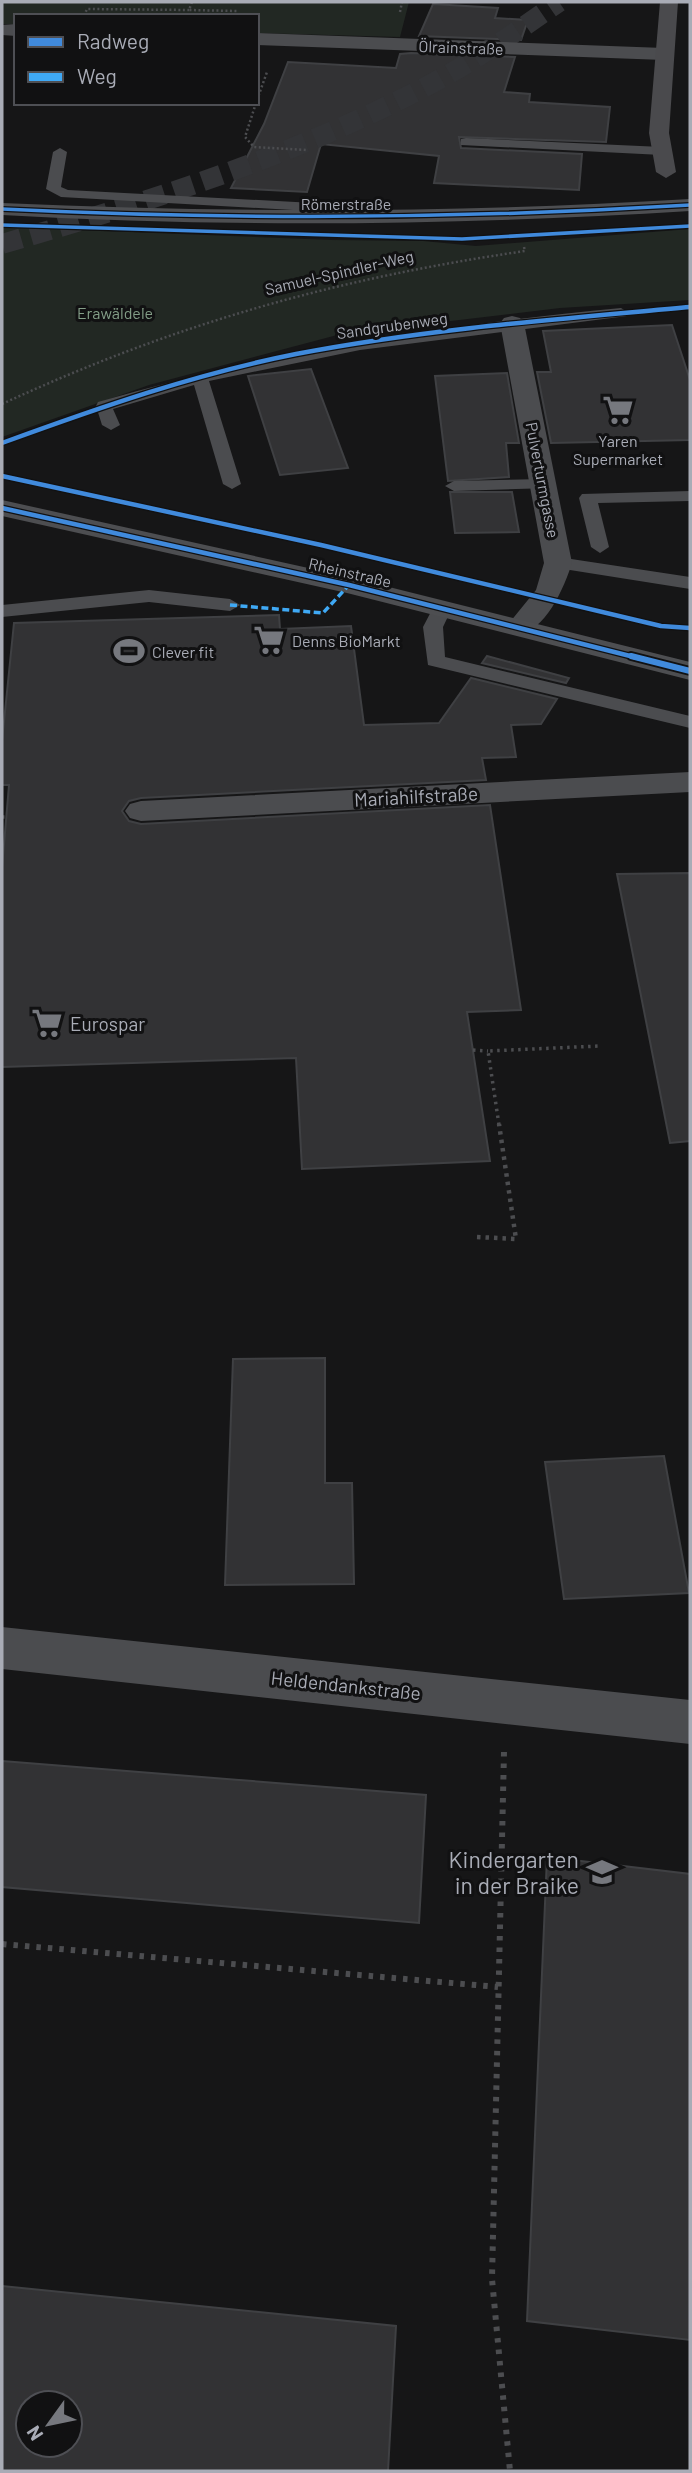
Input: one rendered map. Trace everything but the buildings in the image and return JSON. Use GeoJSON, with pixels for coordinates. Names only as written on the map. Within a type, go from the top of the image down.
{"type":"FeatureCollection","features":[{"type":"Feature","properties":{"kind":"main road"},"geometry":{"type":"LineString","coordinates":[[669,2],[659,133],[666,173],[684,184],[690,193]]}},
{"type":"Feature","properties":{"kind":"main road"},"geometry":{"type":"LineString","coordinates":[[666,173],[662,175],[661,184],[680,206]]}},
{"type":"Feature","properties":{"kind":"main road","name":"Römerstraße"},"geometry":{"type":"LineString","coordinates":[[2,209],[322,217],[553,214],[680,206]]}},
{"type":"Feature","properties":{"kind":"main road","name":"Rheinstraße"},"geometry":{"type":"LineString","coordinates":[[2,508],[442,608],[690,671]]}},
{"type":"Feature","properties":{"kind":"street","name":"Ölrainstraße"},"geometry":{"type":"LineString","coordinates":[[259,39],[664,54]]}},
{"type":"Feature","properties":{"kind":"street","name":"Pulverturmgasse"},"geometry":{"type":"LineString","coordinates":[[512,323],[558,563],[548,592],[520,627]]}},
{"type":"Feature","properties":{"kind":"street","name":"Mariahilfstraße"},"geometry":{"type":"LineString","coordinates":[[141,811],[690,782]]}},
{"type":"Feature","properties":{"kind":"street","name":"Heldendankstraße"},"geometry":{"type":"LineString","coordinates":[[2,1648],[690,1722]]}},
{"type":"Feature","properties":{"kind":"lane"},"geometry":{"type":"LineString","coordinates":[[466,142],[662,150]]}},
{"type":"Feature","properties":{"kind":"lane","name":"Römerstraße"},"geometry":{"type":"LineString","coordinates":[[60,152],[53,189],[66,194],[314,207],[322,217]]}},
{"type":"Feature","properties":{"kind":"lane","name":"Sandgrubenweg"},"geometry":{"type":"LineString","coordinates":[[111,425],[104,406],[200,378],[340,346],[512,323],[621,313]]}},
{"type":"Feature","properties":{"kind":"lane"},"geometry":{"type":"LineString","coordinates":[[200,378],[232,484]]}},
{"type":"Feature","properties":{"kind":"lane"},"geometry":{"type":"LineString","coordinates":[[454,486],[544,484]]}},
{"type":"Feature","properties":{"kind":"lane"},"geometry":{"type":"LineString","coordinates":[[600,547],[588,498],[687,496],[690,519]]}},
{"type":"Feature","properties":{"kind":"lane"},"geometry":{"type":"LineString","coordinates":[[558,563],[690,583]]}},
{"type":"Feature","properties":{"kind":"lane"},"geometry":{"type":"LineString","coordinates":[[2,611],[149,596],[230,605]]}},
{"type":"Feature","properties":{"kind":"lane"},"geometry":{"type":"LineString","coordinates":[[442,608],[433,627],[435,661],[690,722]]}},
{"type":"Feature","properties":{"kind":"path"},"geometry":{"type":"LineString","coordinates":[[85,14],[87,9],[188,10]]}},
{"type":"Feature","properties":{"kind":"path"},"geometry":{"type":"LineString","coordinates":[[255,105],[245,137],[247,143],[254,147],[306,150]]}},
{"type":"Feature","properties":{"kind":"path"},"geometry":{"type":"LineString","coordinates":[[473,1050],[598,1046]]}},
{"type":"Feature","properties":{"kind":"path"},"geometry":{"type":"LineString","coordinates":[[477,1237],[516,1238],[488,1051]]}},
{"type":"Feature","properties":{"kind":"path"},"geometry":{"type":"LineString","coordinates":[[505,1741],[492,2279],[510,2471]]}},
{"type":"Feature","properties":{"kind":"path"},"geometry":{"type":"LineString","coordinates":[[2,1944],[498,1987]]}},
{"type":"Feature","properties":{"kind":"green space"},"geometry":{"type":"Polygon","coordinates":[[[2,2],[409,2],[400,37],[259,33],[259,14],[14,14],[14,24],[2,24],[2,2]]]}},
{"type":"Feature","properties":{"kind":"green space","name":"Erawäldele"},"geometry":{"type":"Polygon","coordinates":[[[2,227],[423,241],[476,246],[690,229],[690,300],[560,308],[341,334],[149,385],[2,437],[2,227]]]}},
{"type":"Feature","properties":{"kind":"tunnel"},"geometry":{"type":"LineString","coordinates":[[2,244],[166,194],[326,134],[446,76],[559,2]]}},
{"type":"Feature","properties":{"kind":"marked path"},"geometry":{"type":"LineString","coordinates":[[230,605],[323,613],[349,585]]}},
{"type":"Feature","properties":{"kind":"cycle path"},"geometry":{"type":"LineString","coordinates":[[2,209],[174,216],[346,218],[518,214],[690,205]]}},
{"type":"Feature","properties":{"kind":"cycle path","name":"Samuel-Spindler-Weg"},"geometry":{"type":"LineString","coordinates":[[2,225],[462,239],[690,226]]}},
{"type":"Feature","properties":{"kind":"cycle path"},"geometry":{"type":"LineString","coordinates":[[2,443],[149,393],[239,367],[294,355],[350,344],[463,329],[690,307]]}},
{"type":"Feature","properties":{"kind":"cycle path"},"geometry":{"type":"LineString","coordinates":[[2,476],[321,545],[661,626],[690,628]]}},
{"type":"Feature","properties":{"kind":"cycle path"},"geometry":{"type":"LineString","coordinates":[[2,508],[349,585],[690,671]]}},
{"type":"Feature","properties":{"kind":"place","name":"Yaren Supermarket"},"geometry":{"type":"Point","coordinates":[618,410]}},
{"type":"Feature","properties":{"kind":"place","name":"Denns BioMarkt"},"geometry":{"type":"Point","coordinates":[269,640]}},
{"type":"Feature","properties":{"kind":"place","name":"Clever fit"},"geometry":{"type":"Point","coordinates":[129,651]}},
{"type":"Feature","properties":{"kind":"place","name":"Eurospar"},"geometry":{"type":"Point","coordinates":[47,1023]}},
{"type":"Feature","properties":{"kind":"place","name":"Kindergarten in der Braike"},"geometry":{"type":"Point","coordinates":[602,1872]}}]}
